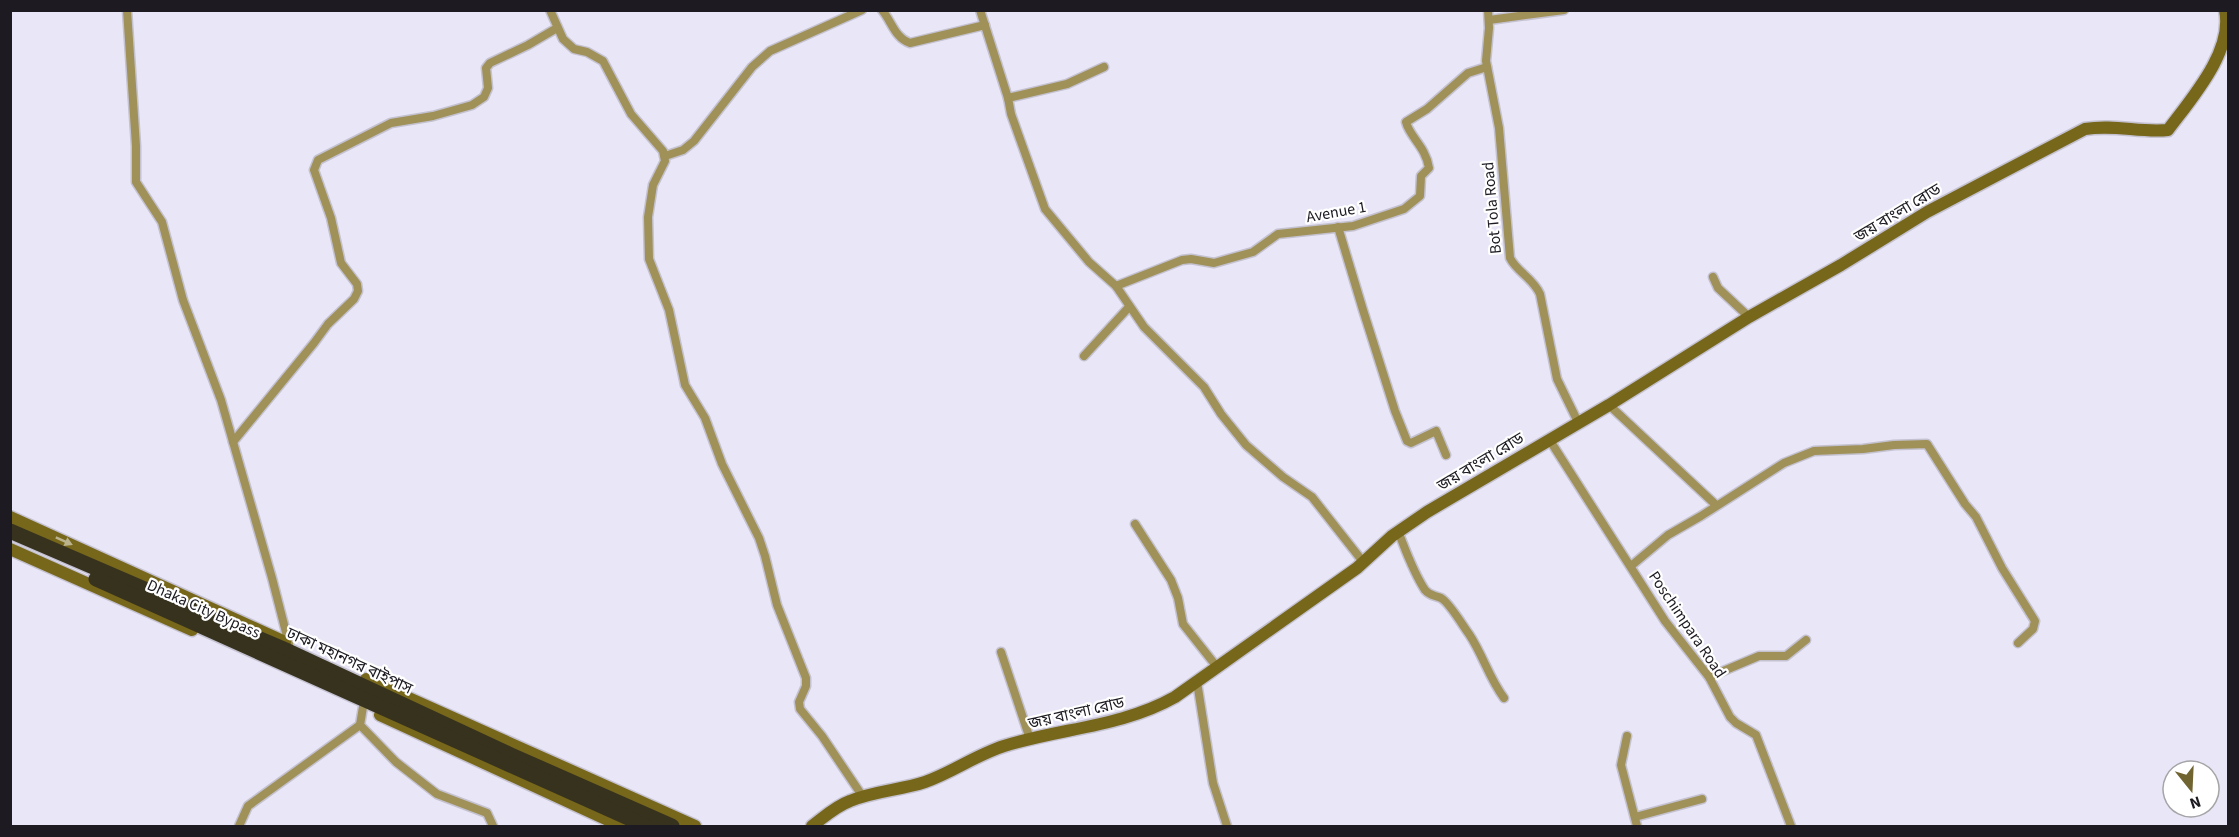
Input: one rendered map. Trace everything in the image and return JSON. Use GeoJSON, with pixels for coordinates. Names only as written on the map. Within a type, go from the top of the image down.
{"type":"FeatureCollection","features":[{"type":"Feature","properties":{"kind":"highway","name":"ঢাকা মহানগর বাইপাস"},"geometry":{"type":"LineString","coordinates":[[10,531],[288,651],[672,826]]}},
{"type":"Feature","properties":{"kind":"highway","name":"Dhaka City Bypass"},"geometry":{"type":"LineString","coordinates":[[10,540],[646,826]]}},
{"type":"Feature","properties":{"kind":"street"},"geometry":{"type":"LineString","coordinates":[[127,10],[136,146],[136,182],[162,222],[183,300],[221,400],[289,644]]}},
{"type":"Feature","properties":{"kind":"street"},"geometry":{"type":"LineString","coordinates":[[550,10],[563,39],[574,49],[587,52],[603,61],[631,114],[661,148],[665,156],[665,161],[653,185],[648,236],[649,259],[669,310],[685,385],[705,418],[723,464],[763,548],[777,605],[806,678],[806,686],[799,702],[800,709],[822,736],[863,797]]}},
{"type":"Feature","properties":{"kind":"street"},"geometry":{"type":"LineString","coordinates":[[665,156],[683,150],[694,141],[752,67],[770,51],[862,10]]}},
{"type":"Feature","properties":{"kind":"street"},"geometry":{"type":"LineString","coordinates":[[882,10],[897,35],[910,43],[985,26]]}},
{"type":"Feature","properties":{"kind":"street"},"geometry":{"type":"LineString","coordinates":[[980,10],[1011,114],[1042,205],[1089,262],[1116,286],[1144,327],[1204,387],[1221,414],[1246,445],[1283,477],[1312,497],[1364,563]]}},
{"type":"Feature","properties":{"kind":"street","name":"Bot Tola Road"},"geometry":{"type":"LineString","coordinates":[[1488,10],[1487,67],[1498,128],[1510,258],[1512,263],[1533,282],[1540,294],[1557,379],[1578,422]]}},
{"type":"Feature","properties":{"kind":"street"},"geometry":{"type":"LineString","coordinates":[[1489,20],[1564,10]]}},
{"type":"Feature","properties":{"kind":"street"},"geometry":{"type":"LineString","coordinates":[[2225,10],[2228,22]]}},
{"type":"Feature","properties":{"kind":"street","name":"জয় বাংলা রোড"},"geometry":{"type":"LineString","coordinates":[[813,826],[842,805],[863,797],[925,782],[985,753],[1030,739],[1142,713],[1175,697],[1364,563],[1398,531],[1427,512],[1609,405],[1749,317],[1945,202],[2085,129],[2104,126],[2155,132],[2168,130],[2217,59],[2225,39],[2228,22]]}},
{"type":"Feature","properties":{"kind":"street"},"geometry":{"type":"LineString","coordinates":[[233,442],[328,324],[354,299],[358,291],[357,284],[341,262],[331,218],[314,170],[318,160],[391,123],[433,116],[472,105],[484,97],[488,88],[486,68],[490,63],[557,28]]}},
{"type":"Feature","properties":{"kind":"street"},"geometry":{"type":"LineString","coordinates":[[1008,98],[1067,84],[1104,67]]}},
{"type":"Feature","properties":{"kind":"street","name":"Avenue 1"},"geometry":{"type":"LineString","coordinates":[[1116,286],[1182,260],[1191,259],[1214,263],[1248,254],[1278,234],[1353,226],[1404,209],[1418,199],[1422,191],[1421,176],[1428,169],[1429,164],[1424,150],[1407,127],[1406,122],[1427,109],[1468,73],[1487,67]]}},
{"type":"Feature","properties":{"kind":"street"},"geometry":{"type":"LineString","coordinates":[[1338,227],[1395,411],[1407,441],[1411,443],[1436,431],[1446,456]]}},
{"type":"Feature","properties":{"kind":"street"},"geometry":{"type":"LineString","coordinates":[[1713,276],[1718,288],[1749,317]]}},
{"type":"Feature","properties":{"kind":"street"},"geometry":{"type":"LineString","coordinates":[[1084,356],[1129,307]]}},
{"type":"Feature","properties":{"kind":"street"},"geometry":{"type":"LineString","coordinates":[[1609,405],[1716,505]]}},
{"type":"Feature","properties":{"kind":"street","name":"Poschimpara Road"},"geometry":{"type":"LineString","coordinates":[[1549,440],[1665,621],[1709,677],[1730,717],[1756,735],[1791,826]]}},
{"type":"Feature","properties":{"kind":"street"},"geometry":{"type":"LineString","coordinates":[[1631,566],[1661,539],[1784,463],[1814,451],[1927,444],[1976,518],[2002,568],[2035,621],[2033,629],[2018,642]]}},
{"type":"Feature","properties":{"kind":"street"},"geometry":{"type":"LineString","coordinates":[[10,517],[695,826]]}},
{"type":"Feature","properties":{"kind":"street"},"geometry":{"type":"LineString","coordinates":[[1135,524],[1172,580],[1182,622],[1217,667]]}},
{"type":"Feature","properties":{"kind":"street"},"geometry":{"type":"LineString","coordinates":[[1398,531],[1426,592],[1433,597],[1441,598],[1454,614],[1475,643],[1492,682],[1504,698]]}},
{"type":"Feature","properties":{"kind":"street"},"geometry":{"type":"LineString","coordinates":[[10,549],[363,706],[621,826]]}},
{"type":"Feature","properties":{"kind":"street"},"geometry":{"type":"LineString","coordinates":[[1709,677],[1759,657],[1786,656],[1806,640]]}},
{"type":"Feature","properties":{"kind":"street"},"geometry":{"type":"LineString","coordinates":[[1001,652],[1030,739]]}},
{"type":"Feature","properties":{"kind":"street"},"geometry":{"type":"LineString","coordinates":[[1197,682],[1213,783],[1227,826]]}},
{"type":"Feature","properties":{"kind":"street"},"geometry":{"type":"LineString","coordinates":[[239,826],[248,806],[360,724],[363,706]]}},
{"type":"Feature","properties":{"kind":"street"},"geometry":{"type":"LineString","coordinates":[[360,724],[396,762],[437,794],[487,813],[493,826]]}},
{"type":"Feature","properties":{"kind":"street"},"geometry":{"type":"LineString","coordinates":[[1627,736],[1621,765],[1637,826]]}},
{"type":"Feature","properties":{"kind":"street"},"geometry":{"type":"LineString","coordinates":[[1635,817],[1702,799]]}}]}
